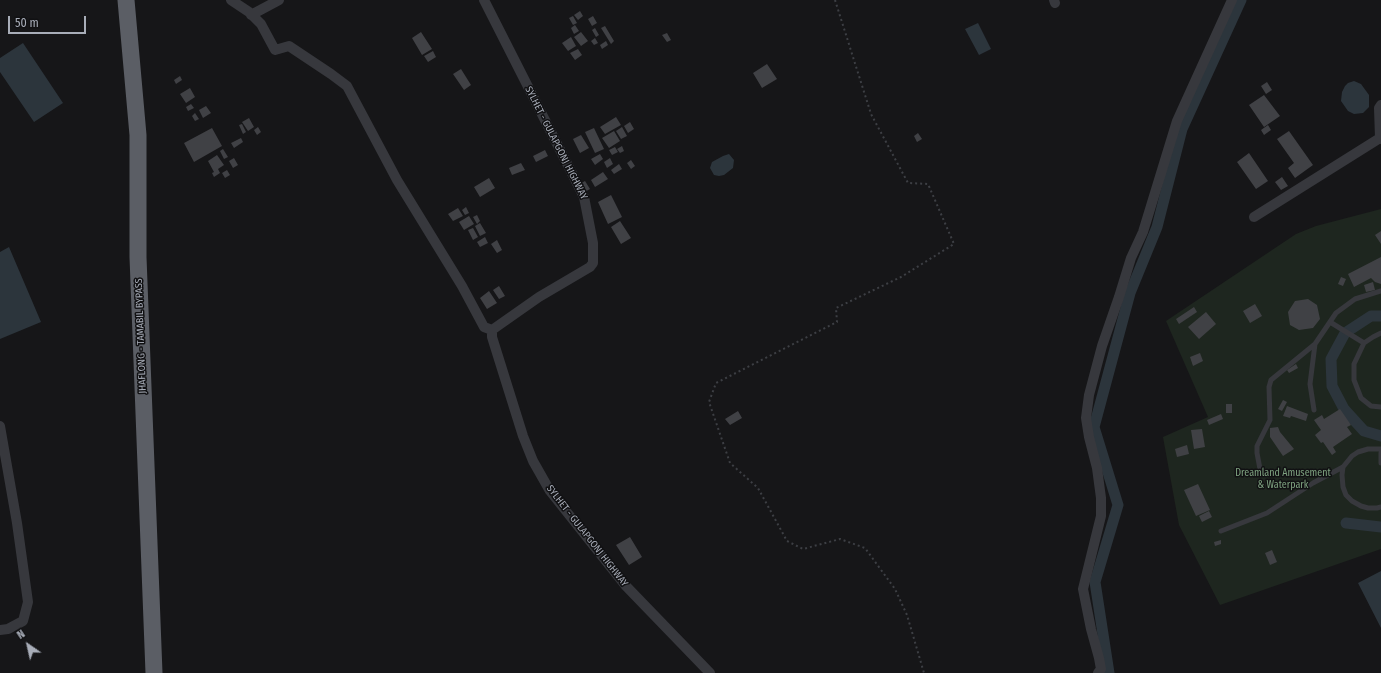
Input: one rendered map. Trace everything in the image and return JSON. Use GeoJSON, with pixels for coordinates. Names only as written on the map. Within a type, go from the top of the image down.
{"type":"FeatureCollection","features":[{"type":"Feature","properties":{"kind":"highway","name":"JHAFLONG - TAMABIL BYPASS"},"geometry":{"type":"LineString","coordinates":[[126,0],[138,135],[138,257],[154,673]]}},
{"type":"Feature","properties":{"kind":"street"},"geometry":{"type":"LineString","coordinates":[[231,0],[252,15],[261,24],[275,50],[289,46],[347,86],[397,180],[462,286],[484,327],[492,330]]}},
{"type":"Feature","properties":{"kind":"street"},"geometry":{"type":"LineString","coordinates":[[252,15],[279,0]]}},
{"type":"Feature","properties":{"kind":"street","name":"SYLHET - GULAPGONJ HIGHWAY"},"geometry":{"type":"LineString","coordinates":[[484,0],[584,197],[593,243],[593,263],[590,267],[539,297],[492,330],[492,337],[523,436],[533,461],[550,491],[625,585],[710,673]]}},
{"type":"Feature","properties":{"kind":"street"},"geometry":{"type":"LineString","coordinates":[[1098,673],[1101,669],[1083,589],[1101,516],[1101,498],[1097,468],[1086,418],[1090,395],[1102,346],[1120,297],[1131,258],[1143,232],[1177,121],[1232,0]]}},
{"type":"Feature","properties":{"kind":"street"},"geometry":{"type":"LineString","coordinates":[[1254,217],[1380,139],[1379,108],[1381,105]]}},
{"type":"Feature","properties":{"kind":"street"},"geometry":{"type":"LineString","coordinates":[[0,426],[17,523],[28,602],[23,621],[8,629],[0,630]]}},
{"type":"Feature","properties":{"kind":"lane"},"geometry":{"type":"LineString","coordinates":[[1260,469],[1257,446],[1270,420],[1269,387],[1271,380],[1316,344],[1331,323],[1336,313],[1355,299],[1381,291]]}},
{"type":"Feature","properties":{"kind":"lane"},"geometry":{"type":"LineString","coordinates":[[1331,323],[1364,343]]}},
{"type":"Feature","properties":{"kind":"lane"},"geometry":{"type":"LineString","coordinates":[[1381,333],[1364,343],[1354,364],[1354,380],[1360,398],[1371,406],[1381,408]]}},
{"type":"Feature","properties":{"kind":"lane"},"geometry":{"type":"LineString","coordinates":[[1314,410],[1310,384],[1316,344]]}},
{"type":"Feature","properties":{"kind":"lane"},"geometry":{"type":"LineString","coordinates":[[1221,531],[1267,513],[1313,483],[1343,467],[1352,456],[1358,452],[1368,449],[1381,450]]}},
{"type":"Feature","properties":{"kind":"lane"},"geometry":{"type":"LineString","coordinates":[[1381,453],[1381,463]]}},
{"type":"Feature","properties":{"kind":"lane"},"geometry":{"type":"LineString","coordinates":[[1343,467],[1342,487],[1346,495],[1352,501],[1361,506],[1368,508],[1381,507]]}},
{"type":"Feature","properties":{"kind":"path"},"geometry":{"type":"LineString","coordinates":[[836,0],[871,114],[908,183],[928,184],[954,244],[901,277],[836,308],[837,322],[716,383],[709,402],[730,463],[758,488],[787,541],[803,549],[840,539],[865,548],[895,589],[907,615],[924,673]]}},
{"type":"Feature","properties":{"kind":"green space","name":"Dreamland Amusement & Waterpark"},"geometry":{"type":"Polygon","coordinates":[[[1381,209],[1381,549],[1220,605],[1179,525],[1163,437],[1208,417],[1166,321],[1296,234],[1316,226],[1381,209]]]}},
{"type":"Feature","properties":{"kind":"shaded area"},"geometry":{"type":"Polygon","coordinates":[[[978,23],[991,49],[979,55],[965,29],[978,23]]]}},
{"type":"Feature","properties":{"kind":"shaded area"},"geometry":{"type":"Polygon","coordinates":[[[23,43],[63,103],[34,122],[0,72],[0,58],[23,43]]]}},
{"type":"Feature","properties":{"kind":"shaded area"},"geometry":{"type":"Polygon","coordinates":[[[1354,81],[1361,84],[1369,95],[1369,107],[1363,113],[1354,114],[1348,111],[1341,101],[1342,92],[1345,86],[1354,81]]]}},
{"type":"Feature","properties":{"kind":"shaded area"},"geometry":{"type":"Polygon","coordinates":[[[729,154],[734,160],[733,168],[724,175],[714,175],[710,168],[712,162],[729,154]]]}},
{"type":"Feature","properties":{"kind":"shaded area"},"geometry":{"type":"Polygon","coordinates":[[[9,247],[41,322],[0,339],[0,252],[9,247]]]}},
{"type":"Feature","properties":{"kind":"shaded area"},"geometry":{"type":"Polygon","coordinates":[[[1381,571],[1381,628],[1358,583],[1381,571]]]}},
{"type":"Feature","properties":{"kind":"building"},"geometry":{"type":"Polygon","coordinates":[[[580,11],[583,16],[578,20],[574,15],[580,11]]]}},
{"type":"Feature","properties":{"kind":"building"},"geometry":{"type":"Polygon","coordinates":[[[573,16],[577,23],[573,25],[569,18],[573,16]]]}},
{"type":"Feature","properties":{"kind":"building"},"geometry":{"type":"Polygon","coordinates":[[[593,16],[597,23],[592,26],[588,19],[593,16]]]}},
{"type":"Feature","properties":{"kind":"building"},"geometry":{"type":"Polygon","coordinates":[[[575,25],[579,31],[574,34],[571,28],[575,25]]]}},
{"type":"Feature","properties":{"kind":"building"},"geometry":{"type":"Polygon","coordinates":[[[605,26],[614,41],[611,44],[601,28],[605,26]]]}},
{"type":"Feature","properties":{"kind":"building"},"geometry":{"type":"Polygon","coordinates":[[[595,28],[599,35],[596,37],[592,30],[595,28]]]}},
{"type":"Feature","properties":{"kind":"building"},"geometry":{"type":"Polygon","coordinates":[[[421,32],[432,49],[422,55],[412,38],[421,32]]]}},
{"type":"Feature","properties":{"kind":"building"},"geometry":{"type":"Polygon","coordinates":[[[581,32],[588,41],[581,46],[574,37],[581,32]]]}},
{"type":"Feature","properties":{"kind":"building"},"geometry":{"type":"Polygon","coordinates":[[[667,33],[671,40],[667,42],[662,35],[667,33]]]}},
{"type":"Feature","properties":{"kind":"building"},"geometry":{"type":"Polygon","coordinates":[[[571,37],[576,46],[568,51],[562,43],[571,37]]]}},
{"type":"Feature","properties":{"kind":"building"},"geometry":{"type":"Polygon","coordinates":[[[595,38],[598,43],[594,45],[591,41],[595,38]]]}},
{"type":"Feature","properties":{"kind":"building"},"geometry":{"type":"Polygon","coordinates":[[[606,41],[608,45],[602,49],[600,45],[606,41]]]}},
{"type":"Feature","properties":{"kind":"building"},"geometry":{"type":"Polygon","coordinates":[[[578,49],[582,55],[575,60],[570,53],[578,49]]]}},
{"type":"Feature","properties":{"kind":"building"},"geometry":{"type":"Polygon","coordinates":[[[433,51],[436,57],[428,62],[424,56],[433,51]]]}},
{"type":"Feature","properties":{"kind":"building"},"geometry":{"type":"Polygon","coordinates":[[[767,64],[777,79],[762,88],[753,73],[767,64]]]}},
{"type":"Feature","properties":{"kind":"building"},"geometry":{"type":"Polygon","coordinates":[[[461,69],[471,85],[464,90],[453,74],[461,69]]]}},
{"type":"Feature","properties":{"kind":"building"},"geometry":{"type":"Polygon","coordinates":[[[180,76],[182,80],[176,84],[174,80],[180,76]]]}},
{"type":"Feature","properties":{"kind":"building"},"geometry":{"type":"Polygon","coordinates":[[[1267,82],[1272,90],[1266,94],[1261,86],[1267,82]]]}},
{"type":"Feature","properties":{"kind":"building"},"geometry":{"type":"Polygon","coordinates":[[[190,88],[195,97],[186,103],[180,94],[190,88]]]}},
{"type":"Feature","properties":{"kind":"building"},"geometry":{"type":"Polygon","coordinates":[[[1264,95],[1280,116],[1264,127],[1249,105],[1264,95]]]}},
{"type":"Feature","properties":{"kind":"building"},"geometry":{"type":"Polygon","coordinates":[[[191,104],[194,108],[188,111],[186,107],[191,104]]]}},
{"type":"Feature","properties":{"kind":"building"},"geometry":{"type":"Polygon","coordinates":[[[206,106],[211,113],[203,118],[199,110],[206,106]]]}},
{"type":"Feature","properties":{"kind":"building"},"geometry":{"type":"Polygon","coordinates":[[[195,113],[199,119],[195,121],[192,116],[195,113]]]}},
{"type":"Feature","properties":{"kind":"building"},"geometry":{"type":"Polygon","coordinates":[[[616,117],[621,125],[605,134],[600,127],[616,117]]]}},
{"type":"Feature","properties":{"kind":"building"},"geometry":{"type":"Polygon","coordinates":[[[249,118],[254,127],[248,131],[242,122],[249,118]]]}},
{"type":"Feature","properties":{"kind":"building"},"geometry":{"type":"Polygon","coordinates":[[[630,122],[634,129],[628,133],[624,126],[630,122]]]}},
{"type":"Feature","properties":{"kind":"building"},"geometry":{"type":"Polygon","coordinates":[[[242,124],[246,132],[243,134],[239,125],[242,124]]]}},
{"type":"Feature","properties":{"kind":"building"},"geometry":{"type":"Polygon","coordinates":[[[1268,125],[1271,130],[1264,135],[1261,130],[1268,125]]]}},
{"type":"Feature","properties":{"kind":"building"},"geometry":{"type":"Polygon","coordinates":[[[258,127],[261,132],[257,135],[254,130],[258,127]]]}},
{"type":"Feature","properties":{"kind":"building"},"geometry":{"type":"Polygon","coordinates":[[[622,127],[627,136],[621,139],[616,131],[622,127]]]}},
{"type":"Feature","properties":{"kind":"building"},"geometry":{"type":"Polygon","coordinates":[[[212,128],[222,146],[194,162],[184,143],[212,128]]]}},
{"type":"Feature","properties":{"kind":"building"},"geometry":{"type":"Polygon","coordinates":[[[594,128],[604,149],[595,153],[585,132],[594,128]]]}},
{"type":"Feature","properties":{"kind":"building"},"geometry":{"type":"Polygon","coordinates":[[[614,131],[620,141],[609,148],[602,138],[614,131]]]}},
{"type":"Feature","properties":{"kind":"building"},"geometry":{"type":"Polygon","coordinates":[[[1289,131],[1313,165],[1295,178],[1288,168],[1294,163],[1277,139],[1289,131]]]}},
{"type":"Feature","properties":{"kind":"building"},"geometry":{"type":"Polygon","coordinates":[[[918,133],[922,139],[917,142],[914,136],[918,133]]]}},
{"type":"Feature","properties":{"kind":"building"},"geometry":{"type":"Polygon","coordinates":[[[581,135],[589,148],[580,153],[573,139],[581,135]]]}},
{"type":"Feature","properties":{"kind":"building"},"geometry":{"type":"Polygon","coordinates":[[[241,138],[243,142],[234,148],[231,143],[241,138]]]}},
{"type":"Feature","properties":{"kind":"building"},"geometry":{"type":"Polygon","coordinates":[[[622,146],[624,151],[620,153],[617,149],[622,146]]]}},
{"type":"Feature","properties":{"kind":"building"},"geometry":{"type":"Polygon","coordinates":[[[615,147],[618,152],[612,155],[609,150],[615,147]]]}},
{"type":"Feature","properties":{"kind":"building"},"geometry":{"type":"Polygon","coordinates":[[[223,149],[228,157],[224,159],[220,151],[223,149]]]}},
{"type":"Feature","properties":{"kind":"building"},"geometry":{"type":"Polygon","coordinates":[[[545,150],[548,156],[536,162],[533,156],[545,150]]]}},
{"type":"Feature","properties":{"kind":"building"},"geometry":{"type":"Polygon","coordinates":[[[1249,153],[1268,181],[1256,189],[1237,162],[1249,153]]]}},
{"type":"Feature","properties":{"kind":"building"},"geometry":{"type":"Polygon","coordinates":[[[600,154],[603,159],[595,165],[591,159],[600,154]]]}},
{"type":"Feature","properties":{"kind":"building"},"geometry":{"type":"Polygon","coordinates":[[[217,155],[224,165],[218,169],[220,173],[214,177],[212,173],[214,172],[208,161],[217,155]]]}},
{"type":"Feature","properties":{"kind":"building"},"geometry":{"type":"Polygon","coordinates":[[[234,158],[238,165],[233,168],[229,161],[234,158]]]}},
{"type":"Feature","properties":{"kind":"building"},"geometry":{"type":"Polygon","coordinates":[[[610,158],[613,164],[607,168],[604,162],[610,158]]]}},
{"type":"Feature","properties":{"kind":"building"},"geometry":{"type":"Polygon","coordinates":[[[631,160],[635,166],[631,169],[627,163],[631,160]]]}},
{"type":"Feature","properties":{"kind":"building"},"geometry":{"type":"Polygon","coordinates":[[[521,163],[525,170],[512,175],[509,168],[521,163]]]}},
{"type":"Feature","properties":{"kind":"building"},"geometry":{"type":"Polygon","coordinates":[[[619,164],[622,169],[614,174],[611,170],[619,164]]]}},
{"type":"Feature","properties":{"kind":"building"},"geometry":{"type":"Polygon","coordinates":[[[227,170],[230,175],[225,178],[222,173],[227,170]]]}},
{"type":"Feature","properties":{"kind":"building"},"geometry":{"type":"Polygon","coordinates":[[[603,172],[608,179],[595,187],[591,180],[603,172]]]}},
{"type":"Feature","properties":{"kind":"building"},"geometry":{"type":"Polygon","coordinates":[[[1282,177],[1288,186],[1281,190],[1275,182],[1282,177]]]}},
{"type":"Feature","properties":{"kind":"building"},"geometry":{"type":"Polygon","coordinates":[[[489,178],[495,188],[480,197],[474,187],[489,178]]]}},
{"type":"Feature","properties":{"kind":"building"},"geometry":{"type":"Polygon","coordinates":[[[585,181],[590,189],[583,193],[578,185],[585,181]]]}},
{"type":"Feature","properties":{"kind":"building"},"geometry":{"type":"Polygon","coordinates":[[[611,195],[622,217],[608,224],[598,202],[611,195]]]}},
{"type":"Feature","properties":{"kind":"building"},"geometry":{"type":"Polygon","coordinates":[[[466,207],[469,213],[465,215],[462,210],[466,207]]]}},
{"type":"Feature","properties":{"kind":"building"},"geometry":{"type":"Polygon","coordinates":[[[458,208],[463,216],[453,221],[448,214],[458,208]]]}},
{"type":"Feature","properties":{"kind":"building"},"geometry":{"type":"Polygon","coordinates":[[[477,215],[480,221],[477,224],[473,217],[477,215]]]}},
{"type":"Feature","properties":{"kind":"building"},"geometry":{"type":"Polygon","coordinates":[[[469,216],[474,224],[464,230],[459,222],[469,216]]]}},
{"type":"Feature","properties":{"kind":"building"},"geometry":{"type":"Polygon","coordinates":[[[620,221],[631,238],[621,244],[611,227],[620,221]]]}},
{"type":"Feature","properties":{"kind":"building"},"geometry":{"type":"Polygon","coordinates":[[[480,223],[486,233],[480,236],[475,226],[480,223]]]}},
{"type":"Feature","properties":{"kind":"building"},"geometry":{"type":"Polygon","coordinates":[[[473,228],[478,237],[473,240],[468,230],[473,228]]]}},
{"type":"Feature","properties":{"kind":"building"},"geometry":{"type":"Polygon","coordinates":[[[1381,231],[1381,244],[1375,235],[1381,231]]]}},
{"type":"Feature","properties":{"kind":"building"},"geometry":{"type":"Polygon","coordinates":[[[485,237],[488,243],[480,247],[477,242],[485,237]]]}},
{"type":"Feature","properties":{"kind":"building"},"geometry":{"type":"Polygon","coordinates":[[[497,240],[502,250],[497,253],[491,244],[497,240]]]}},
{"type":"Feature","properties":{"kind":"building"},"geometry":{"type":"Polygon","coordinates":[[[1381,257],[1381,284],[1375,282],[1371,278],[1354,287],[1348,274],[1381,257]]]}},
{"type":"Feature","properties":{"kind":"building"},"geometry":{"type":"Polygon","coordinates":[[[1341,277],[1346,279],[1343,286],[1338,284],[1341,277]]]}},
{"type":"Feature","properties":{"kind":"building"},"geometry":{"type":"Polygon","coordinates":[[[1373,282],[1375,290],[1366,292],[1364,285],[1373,282]]]}},
{"type":"Feature","properties":{"kind":"building"},"geometry":{"type":"Polygon","coordinates":[[[499,286],[505,296],[499,299],[493,290],[499,286]]]}},
{"type":"Feature","properties":{"kind":"building"},"geometry":{"type":"Polygon","coordinates":[[[489,291],[497,303],[487,309],[480,298],[489,291]]]}},
{"type":"Feature","properties":{"kind":"building"},"geometry":{"type":"Polygon","coordinates":[[[1308,299],[1317,305],[1320,319],[1313,328],[1299,330],[1290,325],[1288,312],[1295,301],[1308,299]]]}},
{"type":"Feature","properties":{"kind":"building"},"geometry":{"type":"Polygon","coordinates":[[[1255,304],[1262,316],[1250,323],[1243,311],[1255,304]]]}},
{"type":"Feature","properties":{"kind":"building"},"geometry":{"type":"Polygon","coordinates":[[[1194,307],[1197,312],[1179,324],[1176,319],[1194,307]]]}},
{"type":"Feature","properties":{"kind":"building"},"geometry":{"type":"Polygon","coordinates":[[[1206,312],[1216,324],[1199,339],[1188,327],[1206,312]]]}},
{"type":"Feature","properties":{"kind":"building"},"geometry":{"type":"Polygon","coordinates":[[[1200,353],[1203,361],[1193,366],[1190,357],[1200,353]]]}},
{"type":"Feature","properties":{"kind":"building"},"geometry":{"type":"Polygon","coordinates":[[[1296,364],[1298,368],[1289,373],[1287,370],[1296,364]]]}},
{"type":"Feature","properties":{"kind":"building"},"geometry":{"type":"Polygon","coordinates":[[[1283,400],[1287,402],[1282,411],[1278,409],[1283,400]]]}},
{"type":"Feature","properties":{"kind":"building"},"geometry":{"type":"Polygon","coordinates":[[[1226,404],[1232,404],[1232,413],[1226,413],[1226,404]]]}},
{"type":"Feature","properties":{"kind":"building"},"geometry":{"type":"Polygon","coordinates":[[[1287,406],[1308,414],[1306,421],[1291,416],[1290,418],[1283,416],[1287,406]]]}},
{"type":"Feature","properties":{"kind":"building"},"geometry":{"type":"Polygon","coordinates":[[[1340,409],[1351,425],[1347,427],[1352,434],[1333,447],[1336,452],[1332,455],[1323,442],[1321,443],[1315,435],[1321,430],[1314,420],[1322,415],[1324,419],[1340,409]]]}},
{"type":"Feature","properties":{"kind":"building"},"geometry":{"type":"Polygon","coordinates":[[[738,411],[742,418],[730,425],[725,419],[738,411]]]}},
{"type":"Feature","properties":{"kind":"building"},"geometry":{"type":"Polygon","coordinates":[[[1221,414],[1223,419],[1209,425],[1207,420],[1221,414]]]}},
{"type":"Feature","properties":{"kind":"building"},"geometry":{"type":"Polygon","coordinates":[[[1278,427],[1280,432],[1294,449],[1283,456],[1270,437],[1270,428],[1278,427]]]}},
{"type":"Feature","properties":{"kind":"building"},"geometry":{"type":"Polygon","coordinates":[[[1202,429],[1205,447],[1194,449],[1191,430],[1202,429]]]}},
{"type":"Feature","properties":{"kind":"building"},"geometry":{"type":"Polygon","coordinates":[[[1187,445],[1189,454],[1177,457],[1175,449],[1187,445]]]}},
{"type":"Feature","properties":{"kind":"building"},"geometry":{"type":"Polygon","coordinates":[[[1198,484],[1210,510],[1196,516],[1184,490],[1198,484]]]}},
{"type":"Feature","properties":{"kind":"building"},"geometry":{"type":"Polygon","coordinates":[[[1209,511],[1212,517],[1202,522],[1199,516],[1209,511]]]}},
{"type":"Feature","properties":{"kind":"building"},"geometry":{"type":"Polygon","coordinates":[[[630,537],[642,557],[629,565],[616,545],[630,537]]]}},
{"type":"Feature","properties":{"kind":"building"},"geometry":{"type":"Polygon","coordinates":[[[1221,540],[1221,544],[1215,546],[1214,542],[1221,540]]]}},
{"type":"Feature","properties":{"kind":"building"},"geometry":{"type":"Polygon","coordinates":[[[1272,550],[1277,562],[1270,565],[1265,553],[1272,550]]]}},
{"type":"Feature","properties":{"kind":"waterway"},"geometry":{"type":"LineString","coordinates":[[1109,673],[1095,582],[1118,505],[1094,427],[1130,293],[1157,227],[1182,129],[1241,0]]}},
{"type":"Feature","properties":{"kind":"waterway"},"geometry":{"type":"LineString","coordinates":[[1381,316],[1371,316],[1345,333],[1331,359],[1332,386],[1344,409],[1364,431],[1381,436]]}},
{"type":"Feature","properties":{"kind":"waterway"},"geometry":{"type":"LineString","coordinates":[[1346,523],[1381,527]]}}]}
